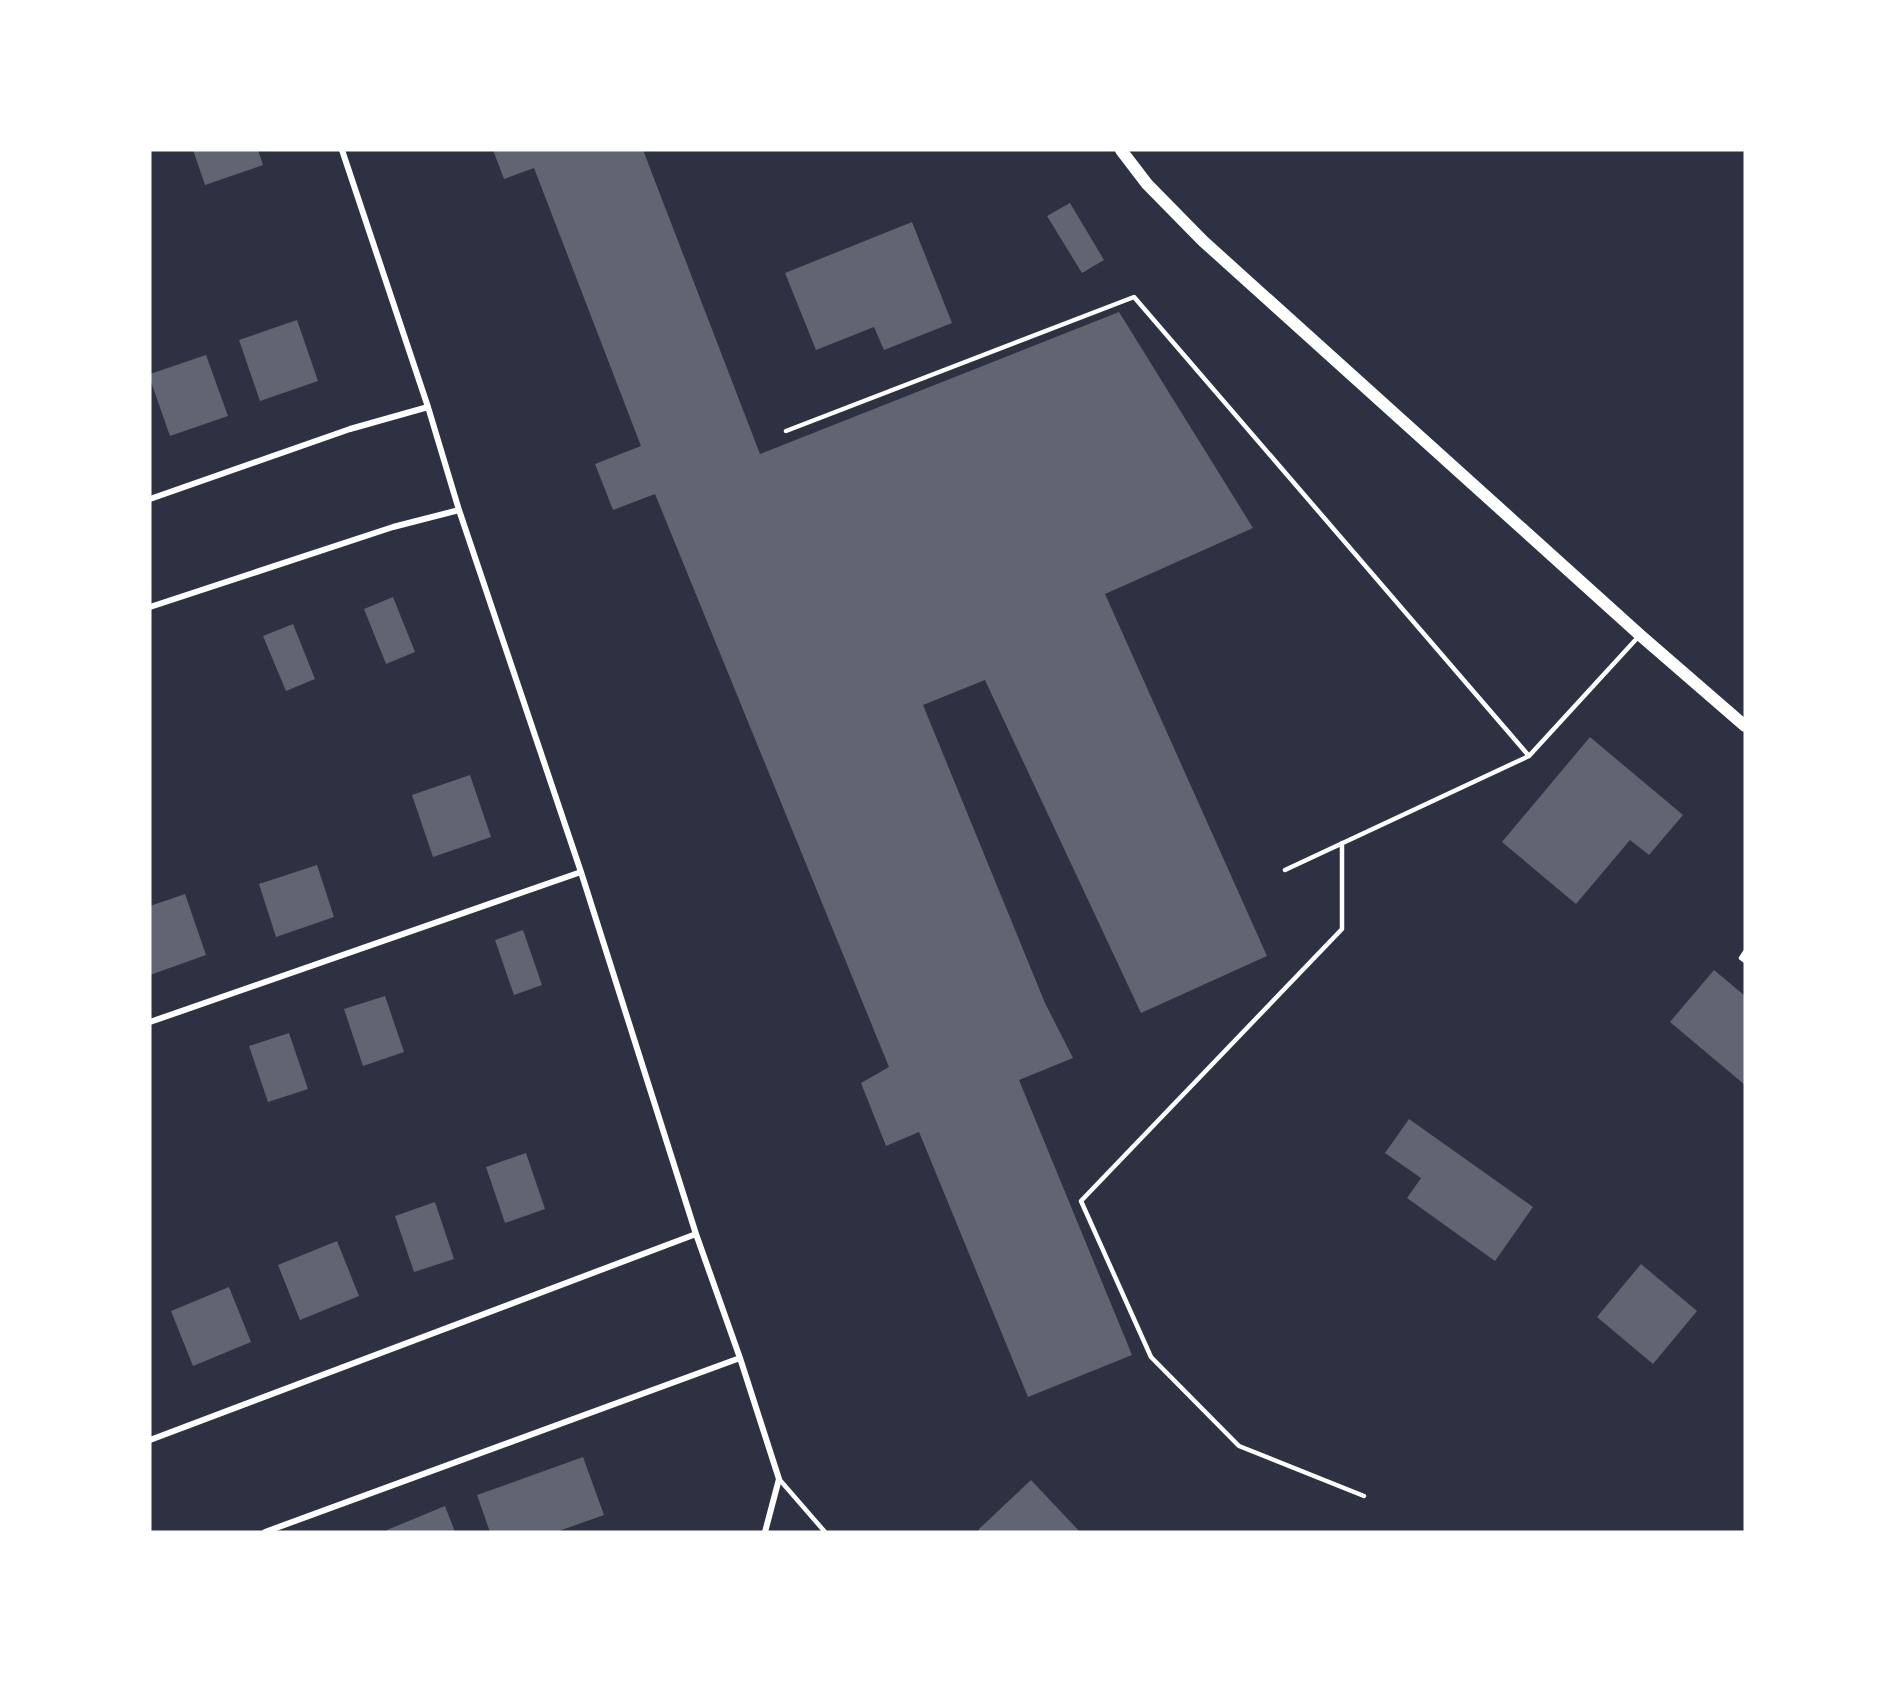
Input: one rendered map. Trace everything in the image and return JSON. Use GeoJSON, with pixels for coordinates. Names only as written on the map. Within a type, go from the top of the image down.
{"type":"FeatureCollection","features":[{"type":"Feature","properties":{"kind":"main road"},"geometry":{"type":"LineString","coordinates":[[1121,150],[1147,184],[1203,241],[1640,635],[1745,726]]}},
{"type":"Feature","properties":{"kind":"street"},"geometry":{"type":"LineString","coordinates":[[342,150],[428,407],[459,510],[581,872],[696,1234],[740,1358],[779,1479],[765,1532]]}},
{"type":"Feature","properties":{"kind":"street"},"geometry":{"type":"LineString","coordinates":[[150,499],[350,429],[428,407]]}},
{"type":"Feature","properties":{"kind":"street"},"geometry":{"type":"LineString","coordinates":[[150,607],[393,527],[459,510]]}},
{"type":"Feature","properties":{"kind":"street"},"geometry":{"type":"LineString","coordinates":[[150,1022],[581,872]]}},
{"type":"Feature","properties":{"kind":"street"},"geometry":{"type":"LineString","coordinates":[[150,1440],[696,1234]]}},
{"type":"Feature","properties":{"kind":"street"},"geometry":{"type":"LineString","coordinates":[[265,1532],[740,1358]]}},
{"type":"Feature","properties":{"kind":"lane"},"geometry":{"type":"LineString","coordinates":[[786,431],[1134,297],[1529,756]]}},
{"type":"Feature","properties":{"kind":"lane"},"geometry":{"type":"LineString","coordinates":[[1285,870],[1529,756],[1640,635]]}},
{"type":"Feature","properties":{"kind":"lane"},"geometry":{"type":"LineString","coordinates":[[1342,843],[1342,929],[1081,1201],[1151,1357],[1239,1446],[1364,1496]]}},
{"type":"Feature","properties":{"kind":"lane"},"geometry":{"type":"LineString","coordinates":[[1745,952],[1741,958],[1745,961]]}},
{"type":"Feature","properties":{"kind":"lane"},"geometry":{"type":"LineString","coordinates":[[779,1479],[825,1532]]}},
{"type":"Feature","properties":{"kind":"building"},"geometry":{"type":"Polygon","coordinates":[[[193,150],[258,150],[263,165],[205,185],[193,150]]]}},
{"type":"Feature","properties":{"kind":"building"},"geometry":{"type":"Polygon","coordinates":[[[493,150],[643,150],[760,454],[1119,312],[1253,528],[1105,594],[1267,956],[1141,1013],[985,680],[923,705],[1045,1003],[1073,1058],[1019,1080],[1132,1355],[1028,1397],[919,1132],[886,1146],[861,1083],[889,1067],[655,494],[613,510],[595,464],[641,446],[534,168],[504,179],[493,150]]]}},
{"type":"Feature","properties":{"kind":"building"},"geometry":{"type":"Polygon","coordinates":[[[1070,203],[1104,260],[1082,273],[1047,216],[1070,203]]]}},
{"type":"Feature","properties":{"kind":"building"},"geometry":{"type":"Polygon","coordinates":[[[912,222],[952,323],[884,350],[874,327],[816,350],[785,273],[912,222]]]}},
{"type":"Feature","properties":{"kind":"building"},"geometry":{"type":"Polygon","coordinates":[[[297,320],[318,381],[260,401],[239,340],[297,320]]]}},
{"type":"Feature","properties":{"kind":"building"},"geometry":{"type":"Polygon","coordinates":[[[206,355],[228,416],[170,436],[150,374],[206,355]]]}},
{"type":"Feature","properties":{"kind":"building"},"geometry":{"type":"Polygon","coordinates":[[[393,597],[415,652],[386,664],[364,609],[393,597]]]}},
{"type":"Feature","properties":{"kind":"building"},"geometry":{"type":"Polygon","coordinates":[[[293,624],[315,679],[286,691],[263,636],[293,624]]]}},
{"type":"Feature","properties":{"kind":"building"},"geometry":{"type":"Polygon","coordinates":[[[1590,737],[1683,815],[1649,855],[1630,840],[1576,904],[1502,842],[1590,737]]]}},
{"type":"Feature","properties":{"kind":"building"},"geometry":{"type":"Polygon","coordinates":[[[470,775],[491,837],[433,857],[412,795],[470,775]]]}},
{"type":"Feature","properties":{"kind":"building"},"geometry":{"type":"Polygon","coordinates":[[[317,865],[334,917],[276,937],[259,884],[317,865]]]}},
{"type":"Feature","properties":{"kind":"building"},"geometry":{"type":"Polygon","coordinates":[[[185,894],[206,955],[150,975],[150,906],[185,894]]]}},
{"type":"Feature","properties":{"kind":"building"},"geometry":{"type":"Polygon","coordinates":[[[523,930],[542,985],[514,995],[495,940],[523,930]]]}},
{"type":"Feature","properties":{"kind":"building"},"geometry":{"type":"Polygon","coordinates":[[[1714,970],[1745,996],[1745,1085],[1670,1022],[1714,970]]]}},
{"type":"Feature","properties":{"kind":"building"},"geometry":{"type":"Polygon","coordinates":[[[385,996],[404,1052],[363,1066],[344,1009],[385,996]]]}},
{"type":"Feature","properties":{"kind":"building"},"geometry":{"type":"Polygon","coordinates":[[[289,1033],[308,1089],[268,1102],[249,1046],[289,1033]]]}},
{"type":"Feature","properties":{"kind":"building"},"geometry":{"type":"Polygon","coordinates":[[[1409,1119],[1533,1207],[1495,1261],[1407,1198],[1421,1178],[1385,1153],[1409,1119]]]}},
{"type":"Feature","properties":{"kind":"building"},"geometry":{"type":"Polygon","coordinates":[[[526,1153],[545,1209],[505,1223],[486,1167],[526,1153]]]}},
{"type":"Feature","properties":{"kind":"building"},"geometry":{"type":"Polygon","coordinates":[[[435,1202],[454,1259],[414,1272],[395,1216],[435,1202]]]}},
{"type":"Feature","properties":{"kind":"building"},"geometry":{"type":"Polygon","coordinates":[[[337,1241],[359,1296],[300,1320],[278,1265],[337,1241]]]}},
{"type":"Feature","properties":{"kind":"building"},"geometry":{"type":"Polygon","coordinates":[[[1641,1264],[1697,1311],[1653,1364],[1597,1317],[1641,1264]]]}},
{"type":"Feature","properties":{"kind":"building"},"geometry":{"type":"Polygon","coordinates":[[[229,1287],[251,1342],[193,1366],[171,1311],[229,1287]]]}},
{"type":"Feature","properties":{"kind":"building"},"geometry":{"type":"Polygon","coordinates":[[[583,1457],[604,1515],[556,1532],[490,1532],[477,1495],[583,1457]]]}},
{"type":"Feature","properties":{"kind":"building"},"geometry":{"type":"Polygon","coordinates":[[[1031,1480],[1080,1532],[980,1532],[978,1530],[1031,1480]]]}},
{"type":"Feature","properties":{"kind":"building"},"geometry":{"type":"Polygon","coordinates":[[[445,1506],[455,1532],[387,1532],[387,1530],[445,1506]]]}}]}
